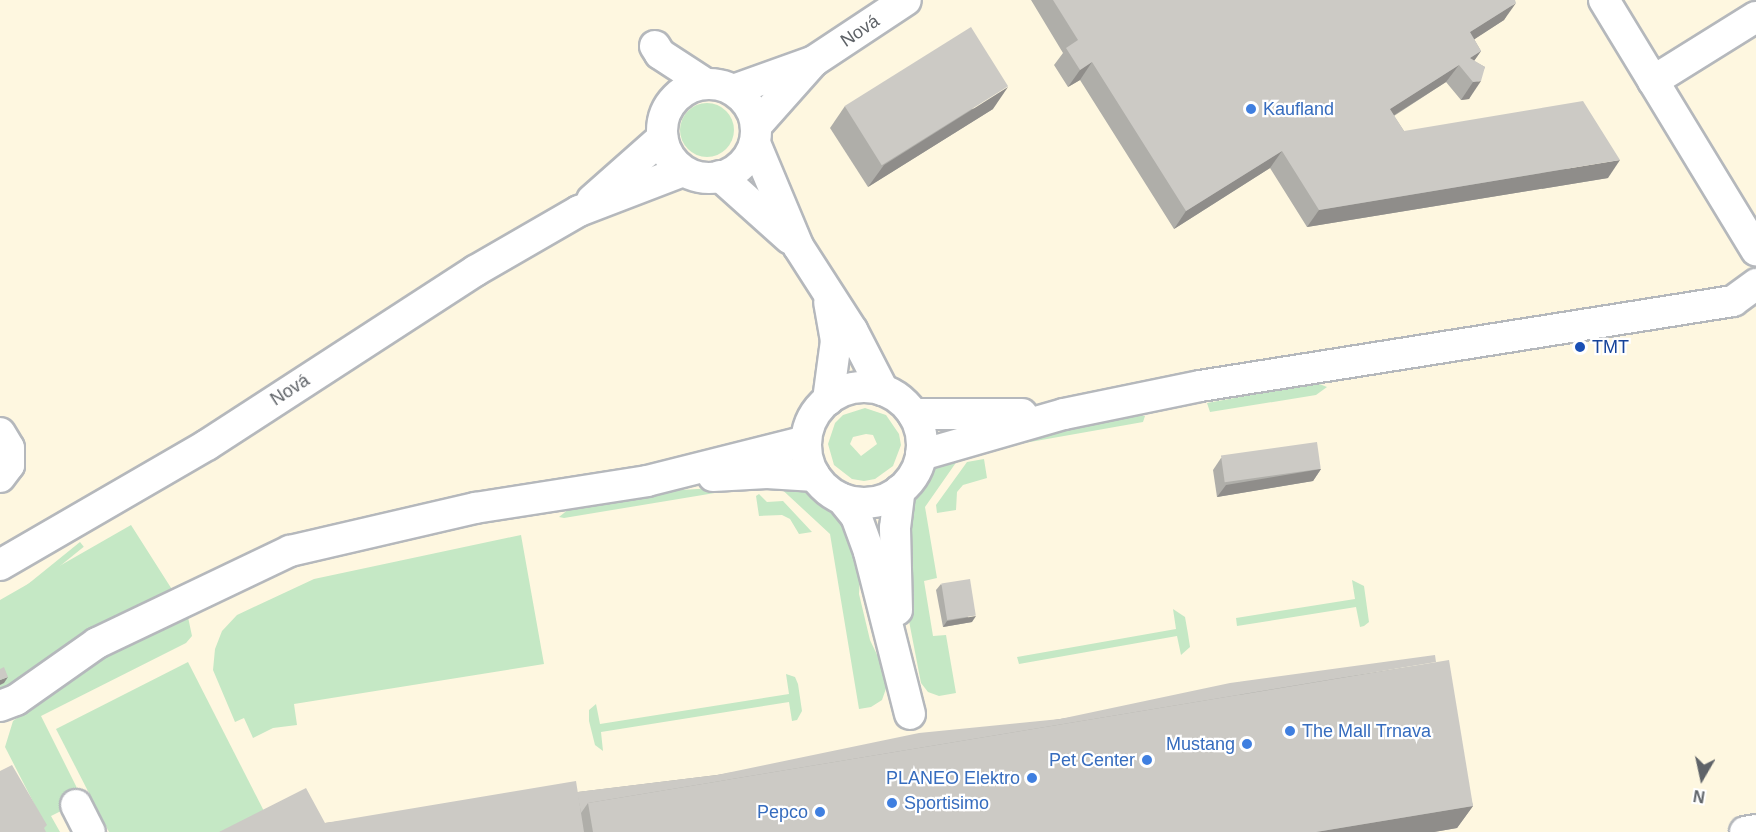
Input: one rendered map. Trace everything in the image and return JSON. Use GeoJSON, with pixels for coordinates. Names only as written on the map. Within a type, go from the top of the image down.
{"type":"FeatureCollection","features":[{"type":"Feature","properties":{"kind":"street","name":"Nová"},"geometry":{"type":"LineString","coordinates":[[720,176],[743,164],[756,134],[814,61],[906,0]]}},
{"type":"Feature","properties":{"kind":"street"},"geometry":{"type":"LineString","coordinates":[[1604,0],[1756,250]]}},
{"type":"Feature","properties":{"kind":"street"},"geometry":{"type":"LineString","coordinates":[[1653,81],[1756,17]]}},
{"type":"Feature","properties":{"kind":"street"},"geometry":{"type":"LineString","coordinates":[[798,246],[720,176],[708,178],[683,171],[669,157],[662,138],[668,107],[657,50],[749,105],[756,134],[798,246],[828,297],[852,330],[883,390]]}},
{"type":"Feature","properties":{"kind":"street","name":"Nová"},"geometry":{"type":"LineString","coordinates":[[668,107],[684,90],[720,87],[814,61]]}},
{"type":"Feature","properties":{"kind":"street","name":"Nová"},"geometry":{"type":"LineString","coordinates":[[579,212],[662,138]]}},
{"type":"Feature","properties":{"kind":"street","name":"Nová"},"geometry":{"type":"LineString","coordinates":[[0,565],[149,481],[475,271],[579,212],[683,171]]}},
{"type":"Feature","properties":{"kind":"street"},"geometry":{"type":"LineString","coordinates":[[921,455],[1064,414],[1200,387],[1733,301],[1756,284]]}},
{"type":"Feature","properties":{"kind":"street"},"geometry":{"type":"LineString","coordinates":[[828,297],[836,341],[828,400]]}},
{"type":"Feature","properties":{"kind":"street"},"geometry":{"type":"LineString","coordinates":[[842,499],[878,502],[900,490],[912,478],[921,455],[920,430],[913,414],[900,399],[883,390],[854,388],[828,400],[813,418],[806,441],[807,459],[815,476],[842,499],[862,531],[899,658],[910,714]]}},
{"type":"Feature","properties":{"kind":"street"},"geometry":{"type":"LineString","coordinates":[[913,414],[1064,414]]}},
{"type":"Feature","properties":{"kind":"street"},"geometry":{"type":"LineString","coordinates":[[0,433],[9,448],[9,465],[0,477]]}},
{"type":"Feature","properties":{"kind":"street"},"geometry":{"type":"LineString","coordinates":[[647,481],[806,441]]}},
{"type":"Feature","properties":{"kind":"street"},"geometry":{"type":"LineString","coordinates":[[0,706],[16,700],[98,643],[290,551],[475,508],[647,481],[767,473],[815,476]]}},
{"type":"Feature","properties":{"kind":"street"},"geometry":{"type":"LineString","coordinates":[[899,658],[895,528],[900,490]]}},
{"type":"Feature","properties":{"kind":"street"},"geometry":{"type":"LineString","coordinates":[[76,805],[90,832]]}},
{"type":"Feature","properties":{"kind":"street"},"geometry":{"type":"LineString","coordinates":[[1744,832],[1756,830]]}},
{"type":"Feature","properties":{"kind":"shaded area"},"geometry":{"type":"Polygon","coordinates":[[[0,0],[1756,0],[1756,832],[0,832],[0,0]]]}},
{"type":"Feature","properties":{"kind":"green space"},"geometry":{"type":"Polygon","coordinates":[[[702,103],[712,103],[722,107],[730,115],[734,130],[730,145],[722,153],[712,157],[702,157],[692,153],[684,145],[680,135],[680,125],[684,115],[692,107],[702,103]]]}},
{"type":"Feature","properties":{"kind":"green space"},"geometry":{"type":"Polygon","coordinates":[[[1317,383],[1327,387],[1316,395],[1210,412],[1207,403],[1317,383]]]}},
{"type":"Feature","properties":{"kind":"green space"},"geometry":{"type":"Polygon","coordinates":[[[865,408],[886,415],[899,434],[901,445],[893,466],[875,479],[864,481],[852,479],[834,465],[828,444],[835,423],[843,415],[865,408]],[[873,435],[853,437],[850,444],[861,456],[877,444],[873,435]]]}},
{"type":"Feature","properties":{"kind":"green space"},"geometry":{"type":"Polygon","coordinates":[[[1135,415],[1145,416],[1143,422],[973,452],[1068,425],[1135,415]]]}},
{"type":"Feature","properties":{"kind":"green space"},"geometry":{"type":"Polygon","coordinates":[[[962,454],[925,507],[937,578],[924,581],[933,636],[946,635],[956,693],[939,696],[928,692],[921,683],[909,621],[911,499],[937,465],[962,454]]]}},
{"type":"Feature","properties":{"kind":"green space"},"geometry":{"type":"Polygon","coordinates":[[[984,459],[987,478],[963,485],[957,492],[956,510],[937,513],[936,505],[967,462],[984,459]]]}},
{"type":"Feature","properties":{"kind":"green space"},"geometry":{"type":"Polygon","coordinates":[[[776,484],[795,484],[846,517],[861,558],[859,594],[870,640],[889,680],[882,700],[871,707],[859,709],[830,534],[776,484]]]}},
{"type":"Feature","properties":{"kind":"green space"},"geometry":{"type":"Polygon","coordinates":[[[763,485],[559,517],[569,509],[616,500],[681,490],[763,485]]]}},
{"type":"Feature","properties":{"kind":"green space"},"geometry":{"type":"Polygon","coordinates":[[[759,494],[767,502],[783,501],[812,532],[799,534],[790,519],[782,515],[759,516],[756,496],[759,494]]]}},
{"type":"Feature","properties":{"kind":"green space"},"geometry":{"type":"Polygon","coordinates":[[[131,525],[173,591],[101,623],[0,690],[0,600],[131,525]]]}},
{"type":"Feature","properties":{"kind":"green space"},"geometry":{"type":"Polygon","coordinates":[[[521,535],[544,664],[294,704],[297,725],[273,728],[253,738],[244,718],[235,722],[213,670],[215,649],[222,631],[237,615],[314,579],[521,535]]]}},
{"type":"Feature","properties":{"kind":"green space"},"geometry":{"type":"Polygon","coordinates":[[[80,542],[84,547],[13,604],[9,599],[80,542]]]}},
{"type":"Feature","properties":{"kind":"green space"},"geometry":{"type":"Polygon","coordinates":[[[1352,580],[1364,586],[1369,622],[1364,626],[1360,627],[1356,607],[1237,626],[1236,618],[1355,599],[1352,580]]]}},
{"type":"Feature","properties":{"kind":"green space"},"geometry":{"type":"Polygon","coordinates":[[[1173,609],[1185,617],[1188,634],[1190,647],[1181,655],[1177,636],[1019,664],[1017,657],[1176,629],[1173,609]]]}},
{"type":"Feature","properties":{"kind":"green space"},"geometry":{"type":"Polygon","coordinates":[[[188,617],[192,636],[186,643],[41,716],[83,800],[51,816],[60,832],[42,832],[44,823],[5,747],[13,721],[100,658],[188,617]]]}},
{"type":"Feature","properties":{"kind":"green space"},"geometry":{"type":"Polygon","coordinates":[[[188,662],[269,821],[247,832],[109,832],[56,729],[188,662]]]}},
{"type":"Feature","properties":{"kind":"green space"},"geometry":{"type":"Polygon","coordinates":[[[786,674],[795,677],[798,684],[802,711],[797,720],[792,721],[789,702],[601,732],[603,751],[595,745],[589,721],[589,710],[596,704],[600,724],[789,694],[786,674]]]}},
{"type":"Feature","properties":{"kind":"building","name":"Kaufland"},"geometry":{"type":"Polygon","coordinates":[[[1053,0],[1515,0],[1516,3],[1470,32],[1481,51],[1470,58],[1485,67],[1481,81],[1473,82],[1459,65],[1390,109],[1404,131],[1583,101],[1620,160],[1319,210],[1282,151],[1186,211],[1092,62],[1080,70],[1066,48],[1078,40],[1053,0]]]}},
{"type":"Feature","properties":{"kind":"building"},"geometry":{"type":"Polygon","coordinates":[[[971,27],[1008,86],[882,165],[845,106],[971,27]]]}},
{"type":"Feature","properties":{"kind":"building"},"geometry":{"type":"Polygon","coordinates":[[[1317,442],[1321,469],[1225,482],[1221,455],[1317,442]]]}},
{"type":"Feature","properties":{"kind":"building"},"geometry":{"type":"Polygon","coordinates":[[[970,579],[976,616],[947,620],[941,584],[970,579]]]}},
{"type":"Feature","properties":{"kind":"building"},"geometry":{"type":"Polygon","coordinates":[[[1435,655],[1436,662],[588,803],[581,813],[577,792],[717,775],[919,733],[1060,719],[1230,683],[1435,655]]]}},
{"type":"Feature","properties":{"kind":"building","name":"The Mall Trnava"},"geometry":{"type":"Polygon","coordinates":[[[1449,660],[1473,806],[1316,832],[593,832],[588,803],[1449,660]]]}},
{"type":"Feature","properties":{"kind":"building"},"geometry":{"type":"Polygon","coordinates":[[[4,667],[8,677],[0,680],[0,669],[4,667]]]}},
{"type":"Feature","properties":{"kind":"building"},"geometry":{"type":"Polygon","coordinates":[[[12,765],[47,825],[44,828],[46,832],[0,832],[0,771],[12,765]]]}},
{"type":"Feature","properties":{"kind":"building"},"geometry":{"type":"Polygon","coordinates":[[[576,781],[584,832],[219,832],[306,788],[325,823],[576,781]]]}},
{"type":"Feature","properties":{"kind":"place","name":"Kaufland"},"geometry":{"type":"Point","coordinates":[1251,109]}},
{"type":"Feature","properties":{"kind":"place","name":"TMT"},"geometry":{"type":"Point","coordinates":[1580,347]}},
{"type":"Feature","properties":{"kind":"place","name":"The Mall Trnava"},"geometry":{"type":"Point","coordinates":[1290,731]}},
{"type":"Feature","properties":{"kind":"place","name":"Mustang"},"geometry":{"type":"Point","coordinates":[1247,744]}},
{"type":"Feature","properties":{"kind":"place","name":"Pet Center"},"geometry":{"type":"Point","coordinates":[1147,760]}},
{"type":"Feature","properties":{"kind":"place","name":"PLANEO Elektro"},"geometry":{"type":"Point","coordinates":[1032,778]}},
{"type":"Feature","properties":{"kind":"place","name":"Sportisimo"},"geometry":{"type":"Point","coordinates":[892,803]}},
{"type":"Feature","properties":{"kind":"place","name":"Pepco"},"geometry":{"type":"Point","coordinates":[820,812]}}]}
